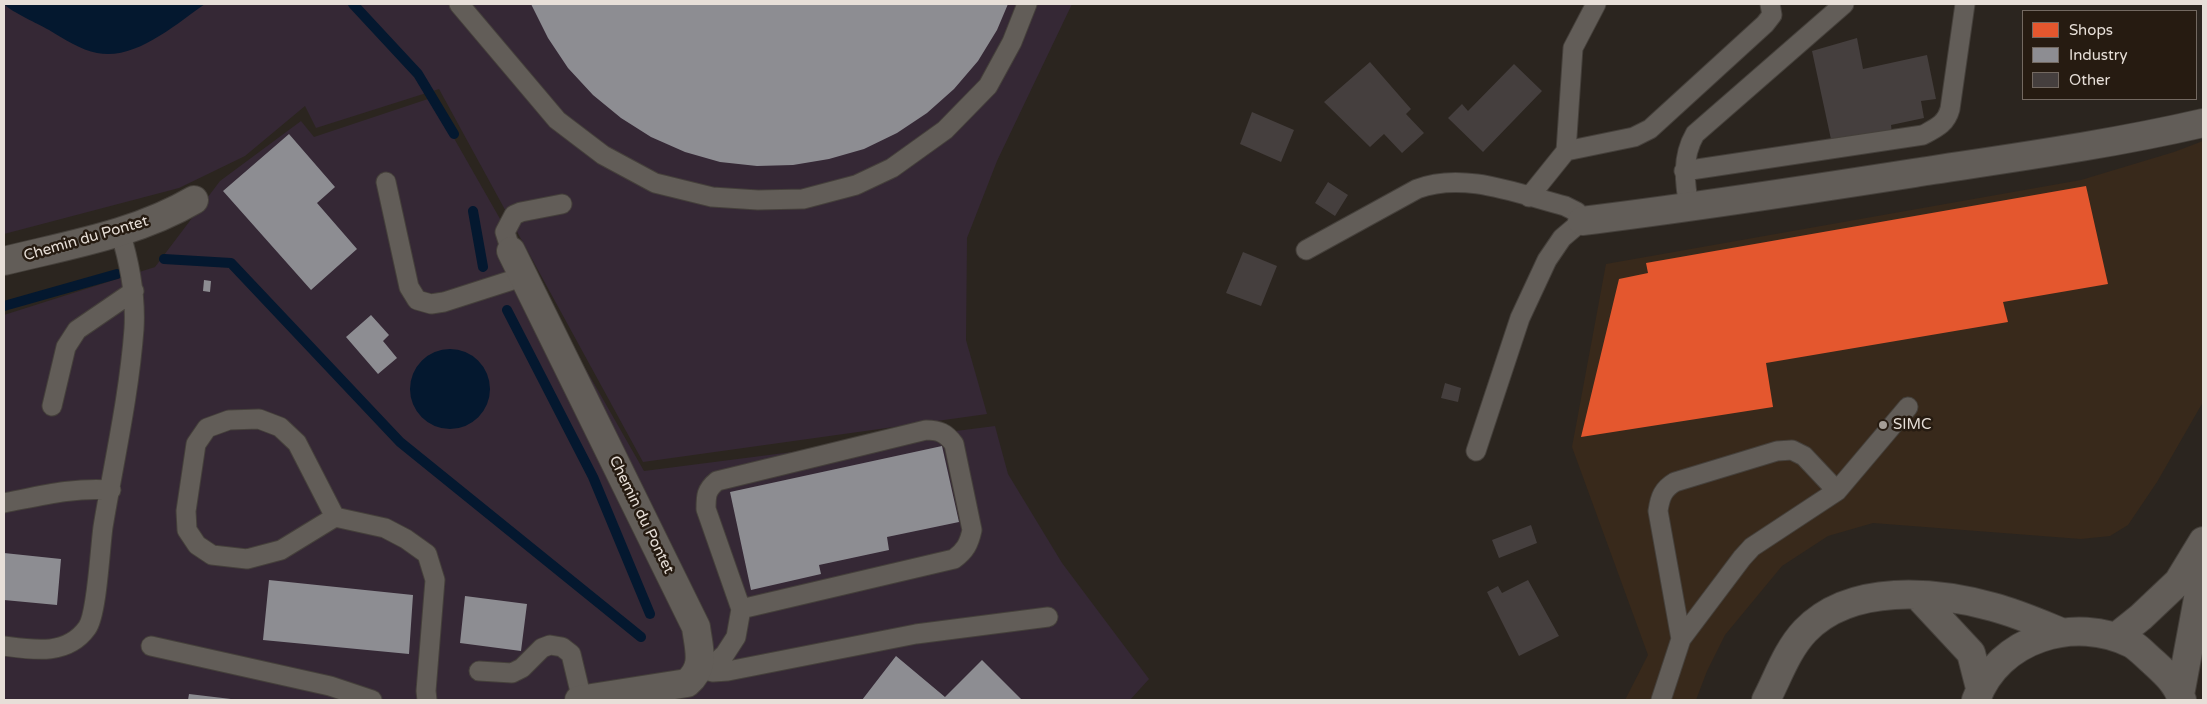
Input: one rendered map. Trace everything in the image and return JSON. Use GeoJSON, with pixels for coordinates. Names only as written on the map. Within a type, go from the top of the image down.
{"type":"FeatureCollection","features":[{"type":"Feature","properties":{"kind":"street"},"geometry":{"type":"LineString","coordinates":[[1582,221],[1689,208],[2152,135],[2203,123]]}},
{"type":"Feature","properties":{"kind":"street","name":"Chemin du Pontet"},"geometry":{"type":"LineString","coordinates":[[4,262],[120,232],[174,212],[194,200]]}},
{"type":"Feature","properties":{"kind":"street","name":"Chemin du Pontet"},"geometry":{"type":"LineString","coordinates":[[511,251],[525,276],[696,628],[700,657],[692,684]]}},
{"type":"Feature","properties":{"kind":"street"},"geometry":{"type":"LineString","coordinates":[[2116,637],[2141,617],[2178,582],[2203,542]]}},
{"type":"Feature","properties":{"kind":"street"},"geometry":{"type":"LineString","coordinates":[[2181,697],[2199,593],[2203,580]]}},
{"type":"Feature","properties":{"kind":"street"},"geometry":{"type":"LineString","coordinates":[[1766,700],[1790,651],[1806,630],[1830,613],[1857,601],[1891,595],[1964,599],[1995,607],[2061,632]]}},
{"type":"Feature","properties":{"kind":"street"},"geometry":{"type":"LineString","coordinates":[[1917,596],[1970,653],[1978,694]]}},
{"type":"Feature","properties":{"kind":"street"},"geometry":{"type":"LineString","coordinates":[[1978,694],[1997,665],[2010,654],[2034,640],[2061,632],[2088,631],[2116,637],[2134,645],[2170,677],[2181,697]]}},
{"type":"Feature","properties":{"kind":"street"},"geometry":{"type":"LineString","coordinates":[[580,700],[692,684]]}},
{"type":"Feature","properties":{"kind":"lane"},"geometry":{"type":"LineString","coordinates":[[459,4],[557,120],[603,155],[655,183],[712,197],[758,200],[803,198],[856,185],[892,168],[945,130],[988,86],[1012,42],[1027,4]]}},
{"type":"Feature","properties":{"kind":"lane"},"geometry":{"type":"LineString","coordinates":[[1529,197],[1566,151],[1573,48],[1596,4]]}},
{"type":"Feature","properties":{"kind":"lane"},"geometry":{"type":"LineString","coordinates":[[1566,151],[1634,137],[1650,129],[1765,24],[1772,15],[1770,4]]}},
{"type":"Feature","properties":{"kind":"lane"},"geometry":{"type":"LineString","coordinates":[[1689,208],[1684,171],[1691,141],[1703,125],[1844,4]]}},
{"type":"Feature","properties":{"kind":"lane"},"geometry":{"type":"LineString","coordinates":[[1684,171],[1923,135],[1941,126],[1947,119],[1950,110],[1965,4]]}},
{"type":"Feature","properties":{"kind":"lane"},"geometry":{"type":"LineString","coordinates":[[386,182],[409,288],[417,300],[431,304],[444,302],[525,276]]}},
{"type":"Feature","properties":{"kind":"lane"},"geometry":{"type":"LineString","coordinates":[[1306,250],[1417,189],[1434,183],[1457,182],[1480,185],[1565,206],[1577,212],[1582,221],[1562,238],[1547,260],[1520,318],[1476,451]]}},
{"type":"Feature","properties":{"kind":"lane"},"geometry":{"type":"LineString","coordinates":[[511,251],[505,232],[514,215],[562,204]]}},
{"type":"Feature","properties":{"kind":"lane"},"geometry":{"type":"LineString","coordinates":[[4,646],[40,651],[60,648],[76,640],[88,627],[93,611],[103,527],[118,448],[134,328],[134,290],[129,261],[120,232]]}},
{"type":"Feature","properties":{"kind":"lane"},"geometry":{"type":"LineString","coordinates":[[52,406],[66,347],[77,330],[134,290]]}},
{"type":"Feature","properties":{"kind":"lane"},"geometry":{"type":"LineString","coordinates":[[1661,700],[1681,639],[1752,547],[1837,491],[1908,407]]}},
{"type":"Feature","properties":{"kind":"lane"},"geometry":{"type":"LineString","coordinates":[[335,517],[297,443],[280,427],[259,419],[229,420],[207,428],[196,444],[186,511],[187,530],[197,545],[212,555],[247,560],[281,550],[335,517],[385,528],[406,539],[427,554],[435,580],[426,691],[427,700]]}},
{"type":"Feature","properties":{"kind":"lane"},"geometry":{"type":"LineString","coordinates":[[692,684],[725,654],[736,637],[742,609],[706,509],[708,488],[717,481],[926,430],[938,430],[948,436],[954,444],[972,530],[970,541],[964,551],[954,559],[742,609]]}},
{"type":"Feature","properties":{"kind":"lane"},"geometry":{"type":"LineString","coordinates":[[1681,639],[1658,511],[1660,499],[1666,488],[1675,482],[1693,476],[1777,451],[1792,450],[1804,456],[1837,491]]}},
{"type":"Feature","properties":{"kind":"lane"},"geometry":{"type":"LineString","coordinates":[[4,503],[72,489],[111,490]]}},
{"type":"Feature","properties":{"kind":"lane"},"geometry":{"type":"LineString","coordinates":[[692,684],[713,672],[728,671],[916,634],[1048,617]]}},
{"type":"Feature","properties":{"kind":"lane"},"geometry":{"type":"LineString","coordinates":[[479,671],[512,673],[522,668],[542,648],[550,645],[562,647],[571,654],[580,700]]}},
{"type":"Feature","properties":{"kind":"lane"},"geometry":{"type":"LineString","coordinates":[[151,646],[330,686],[372,700]]}},
{"type":"Feature","properties":{"kind":"shaded area"},"geometry":{"type":"Polygon","coordinates":[[[4,4],[1072,4],[997,161],[967,238],[966,340],[987,414],[643,462],[439,89],[316,128],[305,106],[245,156],[179,188],[4,234],[4,4]]]}},
{"type":"Feature","properties":{"kind":"shaded area"},"geometry":{"type":"Polygon","coordinates":[[[431,98],[644,471],[995,426],[1008,474],[1062,563],[1149,679],[1130,700],[4,700],[4,315],[155,267],[220,181],[301,121],[314,137],[431,98]]]}},
{"type":"Feature","properties":{"kind":"shaded area","name":"SIMC"},"geometry":{"type":"Polygon","coordinates":[[[2203,141],[2203,402],[2157,482],[2128,525],[2110,536],[2081,539],[1873,523],[1828,536],[1782,566],[1725,635],[1707,671],[1696,700],[1625,700],[1648,655],[1572,447],[1606,264],[2081,180],[2174,152],[2203,141]]]}},
{"type":"Feature","properties":{"kind":"water"},"geometry":{"type":"Polygon","coordinates":[[[4,4],[205,4],[154,39],[126,52],[111,54],[91,52],[79,47],[4,4]]]}},
{"type":"Feature","properties":{"kind":"water"},"geometry":{"type":"Polygon","coordinates":[[[450,349],[465,352],[478,361],[487,374],[490,389],[487,404],[478,417],[465,426],[450,429],[435,426],[422,417],[413,404],[410,389],[413,374],[422,361],[435,352],[450,349]]]}},
{"type":"Feature","properties":{"kind":"building: Shops"},"geometry":{"type":"Polygon","coordinates":[[[2086,186],[2108,284],[2003,302],[2008,322],[1766,363],[1773,407],[1581,437],[1619,279],[1648,273],[1646,263],[2086,186]]]}},
{"type":"Feature","properties":{"kind":"building: Industry"},"geometry":{"type":"Polygon","coordinates":[[[531,4],[1008,4],[997,30],[978,61],[954,89],[927,113],[897,133],[864,149],[829,159],[793,165],[757,166],[720,162],[685,152],[651,137],[621,118],[593,95],[568,68],[548,38],[531,4]]]}},
{"type":"Feature","properties":{"kind":"building: Industry"},"geometry":{"type":"Polygon","coordinates":[[[289,134],[335,187],[317,203],[357,249],[311,290],[223,191],[289,134]]]}},
{"type":"Feature","properties":{"kind":"building: Industry"},"geometry":{"type":"Polygon","coordinates":[[[204,280],[211,281],[210,292],[203,291],[204,280]]]}},
{"type":"Feature","properties":{"kind":"building: Industry"},"geometry":{"type":"Polygon","coordinates":[[[371,315],[389,335],[383,341],[397,358],[378,374],[346,337],[371,315]]]}},
{"type":"Feature","properties":{"kind":"building: Industry"},"geometry":{"type":"Polygon","coordinates":[[[942,446],[959,522],[887,537],[889,550],[819,565],[821,574],[751,590],[730,492],[942,446]]]}},
{"type":"Feature","properties":{"kind":"building: Industry"},"geometry":{"type":"Polygon","coordinates":[[[4,553],[61,559],[57,605],[4,600],[4,553]]]}},
{"type":"Feature","properties":{"kind":"building: Industry"},"geometry":{"type":"Polygon","coordinates":[[[269,580],[413,595],[409,654],[263,640],[269,580]]]}},
{"type":"Feature","properties":{"kind":"building: Industry"},"geometry":{"type":"Polygon","coordinates":[[[465,596],[527,604],[521,651],[460,643],[465,596]]]}},
{"type":"Feature","properties":{"kind":"building: Industry"},"geometry":{"type":"Polygon","coordinates":[[[896,656],[945,697],[982,660],[1022,700],[862,700],[896,656]]]}},
{"type":"Feature","properties":{"kind":"building: Industry"},"geometry":{"type":"Polygon","coordinates":[[[189,694],[231,699],[231,700],[188,700],[189,694]]]}},
{"type":"Feature","properties":{"kind":"building: Other"},"geometry":{"type":"Polygon","coordinates":[[[1857,38],[1863,69],[1927,55],[1936,99],[1921,101],[1924,118],[1891,125],[1892,133],[1832,144],[1812,51],[1857,38]]]}},
{"type":"Feature","properties":{"kind":"building: Other"},"geometry":{"type":"Polygon","coordinates":[[[1370,62],[1411,109],[1406,114],[1424,133],[1402,153],[1384,134],[1370,147],[1324,102],[1370,62]]]}},
{"type":"Feature","properties":{"kind":"building: Other"},"geometry":{"type":"Polygon","coordinates":[[[1514,64],[1542,91],[1483,152],[1448,118],[1462,104],[1468,111],[1514,64]]]}},
{"type":"Feature","properties":{"kind":"building: Other"},"geometry":{"type":"Polygon","coordinates":[[[1252,112],[1294,130],[1281,162],[1240,144],[1252,112]]]}},
{"type":"Feature","properties":{"kind":"building: Other"},"geometry":{"type":"Polygon","coordinates":[[[1328,182],[1348,195],[1335,216],[1315,203],[1328,182]]]}},
{"type":"Feature","properties":{"kind":"building: Other"},"geometry":{"type":"Polygon","coordinates":[[[1243,252],[1277,266],[1261,306],[1226,293],[1243,252]]]}},
{"type":"Feature","properties":{"kind":"building: Other"},"geometry":{"type":"Polygon","coordinates":[[[1445,383],[1461,388],[1458,402],[1441,398],[1445,383]]]}},
{"type":"Feature","properties":{"kind":"building: Other"},"geometry":{"type":"Polygon","coordinates":[[[1531,525],[1537,543],[1499,558],[1492,540],[1531,525]]]}},
{"type":"Feature","properties":{"kind":"building: Other"},"geometry":{"type":"Polygon","coordinates":[[[1528,580],[1559,636],[1519,656],[1487,592],[1498,586],[1502,593],[1528,580]]]}},
{"type":"Feature","properties":{"kind":"waterway"},"geometry":{"type":"LineString","coordinates":[[353,4],[418,74],[454,134]]}},
{"type":"Feature","properties":{"kind":"waterway"},"geometry":{"type":"LineString","coordinates":[[473,211],[483,267]]}},
{"type":"Feature","properties":{"kind":"waterway"},"geometry":{"type":"LineString","coordinates":[[164,259],[231,263],[400,442],[641,637]]}},
{"type":"Feature","properties":{"kind":"waterway"},"geometry":{"type":"LineString","coordinates":[[4,306],[117,274]]}},
{"type":"Feature","properties":{"kind":"waterway"},"geometry":{"type":"LineString","coordinates":[[507,310],[593,477],[650,614]]}},
{"type":"Feature","properties":{"kind":"place","name":"SIMC"},"geometry":{"type":"Point","coordinates":[1883,425]}}]}
